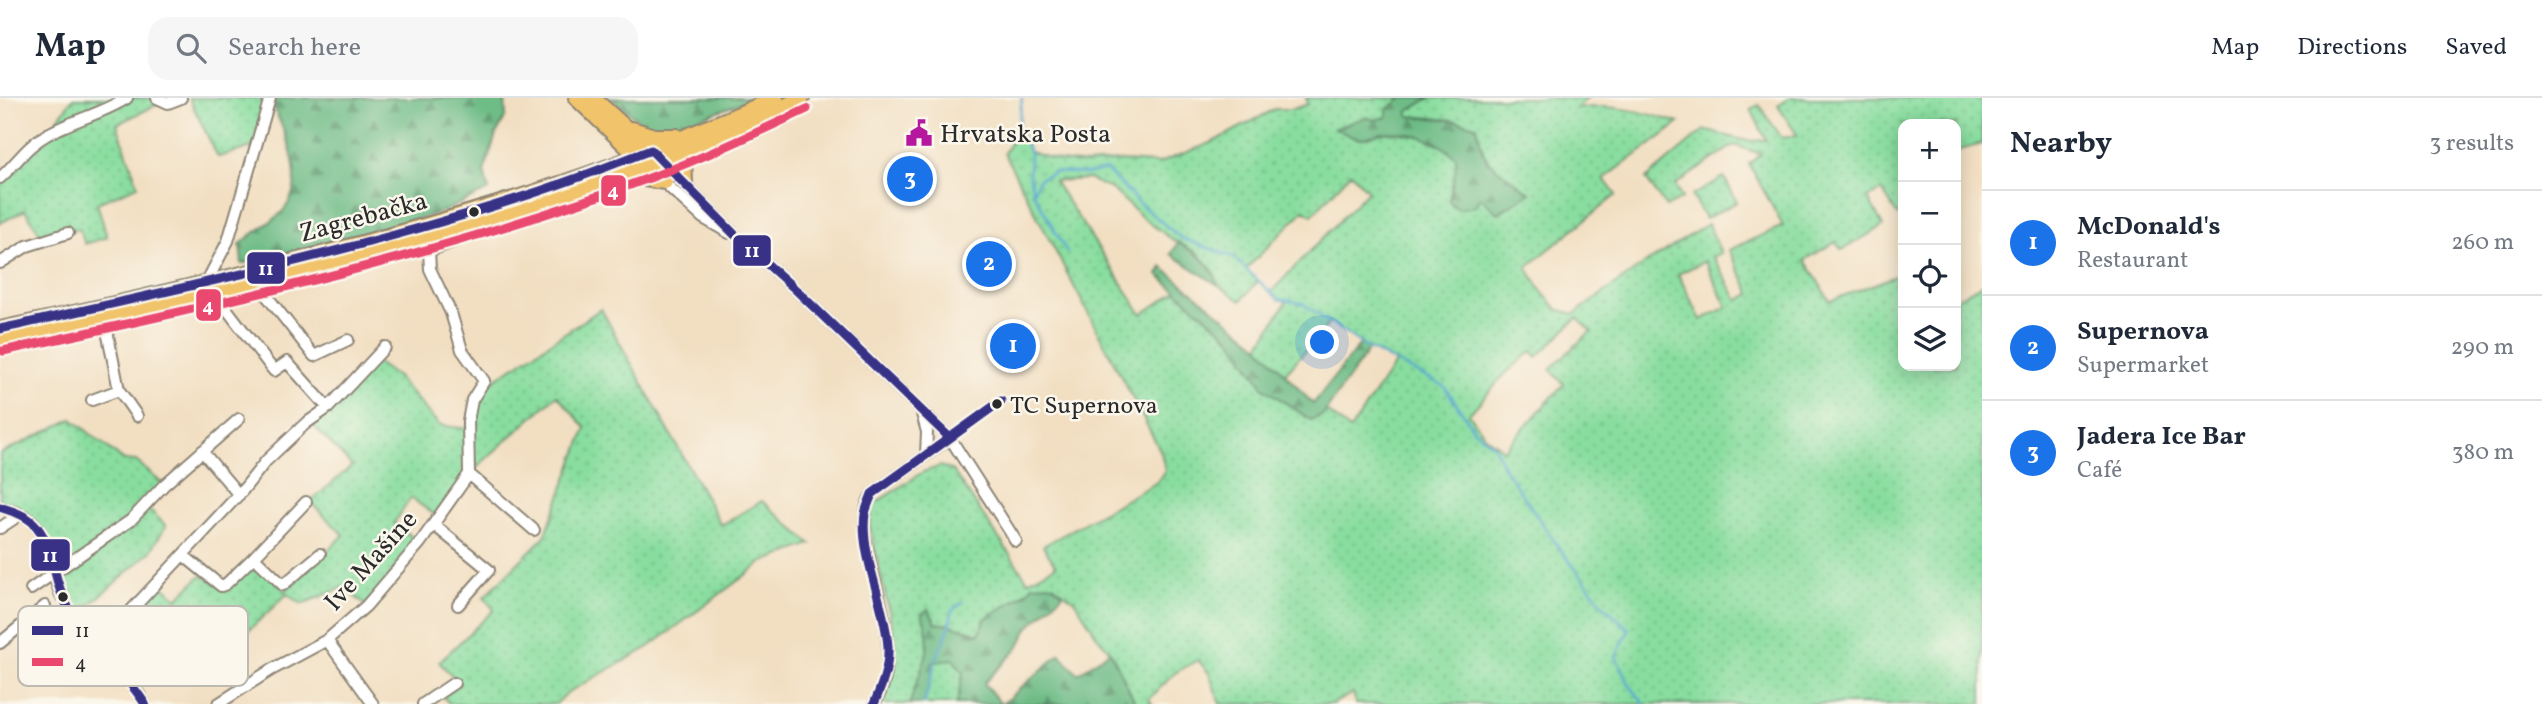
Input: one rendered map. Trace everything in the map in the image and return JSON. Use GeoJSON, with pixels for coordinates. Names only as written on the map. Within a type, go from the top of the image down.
{"type":"FeatureCollection","features":[{"type":"Feature","properties":{"kind":"main road"},"geometry":{"type":"LineString","coordinates":[[576,98],[641,160]]}},
{"type":"Feature","properties":{"kind":"main road"},"geometry":{"type":"LineString","coordinates":[[593,98],[656,155]]}},
{"type":"Feature","properties":{"kind":"main road"},"geometry":{"type":"LineString","coordinates":[[688,142],[776,98]]}},
{"type":"Feature","properties":{"kind":"main road"},"geometry":{"type":"LineString","coordinates":[[626,126],[654,136],[688,142],[802,98]]}},
{"type":"Feature","properties":{"kind":"main road"},"geometry":{"type":"LineString","coordinates":[[604,167],[613,151],[610,129]]}},
{"type":"Feature","properties":{"kind":"main road","name":"Zagrebačka"},"geometry":{"type":"LineString","coordinates":[[0,339],[104,316],[210,287],[531,194],[604,167],[641,160],[688,142]]}},
{"type":"Feature","properties":{"kind":"main road"},"geometry":{"type":"LineString","coordinates":[[685,182],[684,159],[688,142]]}},
{"type":"Feature","properties":{"kind":"main road","name":"Zagrebačka"},"geometry":{"type":"LineString","coordinates":[[0,329],[210,287],[255,281],[540,202],[618,175],[641,160]]}},
{"type":"Feature","properties":{"kind":"main road"},"geometry":{"type":"LineString","coordinates":[[618,175],[665,183]]}},
{"type":"Feature","properties":{"kind":"street"},"geometry":{"type":"LineString","coordinates":[[0,178],[19,156],[47,134],[92,117],[127,98]]}},
{"type":"Feature","properties":{"kind":"street"},"geometry":{"type":"LineString","coordinates":[[157,98],[168,103],[181,98]]}},
{"type":"Feature","properties":{"kind":"street"},"geometry":{"type":"LineString","coordinates":[[270,98],[228,241],[210,287],[274,371],[287,362],[328,408]]}},
{"type":"Feature","properties":{"kind":"street"},"geometry":{"type":"LineString","coordinates":[[656,155],[735,235],[950,438],[1016,541]]}},
{"type":"Feature","properties":{"kind":"street"},"geometry":{"type":"LineString","coordinates":[[641,160],[703,218],[735,235]]}},
{"type":"Feature","properties":{"kind":"street"},"geometry":{"type":"LineString","coordinates":[[460,225],[462,239],[429,251],[430,269],[451,313],[462,350],[484,382],[472,400],[468,421],[469,474],[534,530]]}},
{"type":"Feature","properties":{"kind":"street"},"geometry":{"type":"LineString","coordinates":[[0,263],[27,246],[68,233]]}},
{"type":"Feature","properties":{"kind":"street"},"geometry":{"type":"LineString","coordinates":[[255,281],[314,356],[348,340]]}},
{"type":"Feature","properties":{"kind":"street"},"geometry":{"type":"LineString","coordinates":[[104,316],[119,390],[137,416]]}},
{"type":"Feature","properties":{"kind":"street"},"geometry":{"type":"LineString","coordinates":[[135,606],[239,495],[266,461],[328,408],[385,347]]}},
{"type":"Feature","properties":{"kind":"street"},"geometry":{"type":"LineString","coordinates":[[92,400],[119,390]]}},
{"type":"Feature","properties":{"kind":"street"},"geometry":{"type":"LineString","coordinates":[[921,411],[927,432],[926,455]]}},
{"type":"Feature","properties":{"kind":"street"},"geometry":{"type":"LineString","coordinates":[[31,589],[131,520],[164,485],[239,419]]}},
{"type":"Feature","properties":{"kind":"street"},"geometry":{"type":"LineString","coordinates":[[874,704],[887,673],[888,645],[881,597],[865,538],[866,503],[872,494],[950,438]]}},
{"type":"Feature","properties":{"kind":"street"},"geometry":{"type":"LineString","coordinates":[[202,451],[239,495]]}},
{"type":"Feature","properties":{"kind":"street","name":"Ive Mašine"},"geometry":{"type":"LineString","coordinates":[[248,685],[327,640],[366,606],[433,525],[469,474]]}},
{"type":"Feature","properties":{"kind":"street"},"geometry":{"type":"LineString","coordinates":[[183,555],[221,586],[226,584],[306,502]]}},
{"type":"Feature","properties":{"kind":"street"},"geometry":{"type":"LineString","coordinates":[[0,507],[21,514],[35,523],[44,538],[61,594],[70,606]]}},
{"type":"Feature","properties":{"kind":"street"},"geometry":{"type":"LineString","coordinates":[[0,528],[21,514]]}},
{"type":"Feature","properties":{"kind":"street"},"geometry":{"type":"LineString","coordinates":[[433,525],[489,570],[458,605]]}},
{"type":"Feature","properties":{"kind":"street"},"geometry":{"type":"LineString","coordinates":[[254,557],[283,585],[320,554]]}},
{"type":"Feature","properties":{"kind":"street"},"geometry":{"type":"LineString","coordinates":[[0,643],[18,628]]}},
{"type":"Feature","properties":{"kind":"street"},"geometry":{"type":"LineString","coordinates":[[327,640],[373,704]]}},
{"type":"Feature","properties":{"kind":"street"},"geometry":{"type":"LineString","coordinates":[[423,704],[454,683]]}},
{"type":"Feature","properties":{"kind":"street"},"geometry":{"type":"LineString","coordinates":[[134,686],[145,704]]}},
{"type":"Feature","properties":{"kind":"street","name":"Ive Mašine"},"geometry":{"type":"LineString","coordinates":[[218,704],[246,686]]}},
{"type":"Feature","properties":{"kind":"green space"},"geometry":{"type":"Polygon","coordinates":[[[73,98],[171,98],[117,124],[138,186],[97,203],[107,237],[85,244],[79,228],[44,240],[25,210],[0,223],[0,178],[47,134],[73,98]]]}},
{"type":"Feature","properties":{"kind":"green space"},"geometry":{"type":"Polygon","coordinates":[[[189,98],[270,98],[256,146],[218,157],[189,98]]]}},
{"type":"Feature","properties":{"kind":"green space"},"geometry":{"type":"Polygon","coordinates":[[[270,98],[505,98],[506,116],[496,134],[484,172],[489,190],[444,211],[396,226],[242,264],[240,245],[279,215],[289,203],[294,189],[295,174],[288,142],[270,98]]]}},
{"type":"Feature","properties":{"kind":"green space"},"geometry":{"type":"Polygon","coordinates":[[[611,98],[755,98],[674,127],[646,126],[611,98]]]}},
{"type":"Feature","properties":{"kind":"green space"},"geometry":{"type":"Polygon","coordinates":[[[1306,98],[1403,98],[1387,109],[1387,117],[1336,129],[1360,138],[1381,133],[1404,133],[1441,145],[1456,157],[1457,174],[1451,186],[1480,197],[1498,213],[1530,193],[1493,166],[1483,152],[1482,144],[1453,120],[1407,116],[1408,111],[1430,98],[1587,98],[1576,109],[1602,107],[1628,110],[1679,123],[1604,179],[1616,195],[1527,267],[1542,292],[1557,309],[1574,314],[1637,269],[1708,224],[1721,253],[1713,257],[1738,300],[1751,294],[1729,250],[1783,226],[1749,164],[1761,154],[1734,145],[1675,185],[1682,198],[1666,207],[1646,179],[1704,130],[1747,141],[1766,140],[1751,109],[1759,105],[1782,138],[1797,135],[1778,106],[1788,98],[1982,98],[1982,144],[1961,150],[1961,119],[1898,119],[1898,216],[1882,190],[1868,198],[1883,226],[1842,250],[1835,242],[1805,260],[1830,301],[1898,275],[1898,371],[1961,371],[1961,296],[1982,284],[1982,704],[1356,704],[1353,693],[1332,704],[1220,704],[1209,673],[1198,660],[1175,673],[1149,699],[1152,704],[1136,704],[1110,651],[1074,600],[1053,585],[1033,585],[1027,592],[986,618],[979,634],[936,623],[928,609],[922,614],[928,640],[927,650],[910,704],[881,704],[893,672],[895,639],[869,522],[874,504],[923,472],[941,466],[953,471],[1028,581],[1056,566],[1043,546],[1157,482],[1165,470],[1161,452],[1004,153],[1018,130],[1030,152],[1060,161],[1086,164],[1119,161],[1159,163],[1211,143],[1275,109],[1293,109],[1308,104],[1306,98]],[[1351,173],[1312,215],[1304,210],[1246,269],[1258,281],[1241,301],[1218,285],[1214,272],[1198,253],[1173,240],[1144,219],[1113,190],[1089,179],[1054,181],[1142,314],[1177,291],[1231,339],[1264,388],[1311,420],[1326,411],[1350,430],[1396,362],[1369,349],[1330,322],[1284,375],[1259,346],[1287,301],[1278,299],[1271,292],[1368,191],[1351,173]],[[1705,261],[1678,274],[1701,320],[1727,307],[1705,261]],[[1577,318],[1537,357],[1532,351],[1507,372],[1469,414],[1486,437],[1504,450],[1564,384],[1550,369],[1591,331],[1577,318]]]}},
{"type":"Feature","properties":{"kind":"green space"},"geometry":{"type":"Polygon","coordinates":[[[1403,98],[1430,98],[1408,111],[1408,116],[1453,120],[1477,126],[1482,151],[1488,162],[1530,193],[1497,213],[1480,197],[1475,206],[1458,209],[1449,201],[1456,157],[1440,145],[1422,137],[1393,132],[1356,138],[1335,128],[1366,117],[1375,120],[1387,117],[1387,109],[1403,98]]]}},
{"type":"Feature","properties":{"kind":"green space"},"geometry":{"type":"Polygon","coordinates":[[[1724,177],[1737,202],[1705,219],[1692,196],[1724,177]]]}},
{"type":"Feature","properties":{"kind":"green space"},"geometry":{"type":"Polygon","coordinates":[[[1178,243],[1202,260],[1218,285],[1171,254],[1178,243]]]}},
{"type":"Feature","properties":{"kind":"green space"},"geometry":{"type":"Polygon","coordinates":[[[1162,267],[1259,346],[1313,404],[1361,343],[1369,349],[1323,415],[1311,420],[1264,388],[1231,339],[1158,275],[1162,267]]]}},
{"type":"Feature","properties":{"kind":"green space"},"geometry":{"type":"Polygon","coordinates":[[[601,309],[721,525],[762,501],[811,544],[763,562],[649,647],[567,693],[556,704],[450,704],[443,697],[460,684],[439,662],[494,610],[484,597],[545,536],[586,428],[557,395],[469,474],[439,518],[411,498],[394,523],[420,543],[366,606],[344,587],[302,604],[287,594],[248,631],[248,606],[135,606],[159,581],[177,599],[201,575],[221,586],[254,557],[285,591],[344,535],[310,502],[352,466],[310,422],[373,360],[397,377],[439,425],[467,429],[482,388],[601,309]]]}},
{"type":"Feature","properties":{"kind":"green space"},"geometry":{"type":"Polygon","coordinates":[[[72,419],[123,460],[136,461],[164,485],[145,505],[166,526],[150,552],[89,606],[71,606],[35,523],[0,507],[0,454],[72,419]]]}},
{"type":"Feature","properties":{"kind":"green space"},"geometry":{"type":"Polygon","coordinates":[[[1033,585],[1053,585],[1063,594],[1028,628],[1018,648],[984,683],[1001,704],[957,704],[963,673],[953,659],[935,662],[924,704],[910,704],[927,650],[928,640],[922,614],[928,609],[936,623],[979,634],[986,618],[1027,593],[1033,585]]]}},
{"type":"Feature","properties":{"kind":"green space"},"geometry":{"type":"Polygon","coordinates":[[[1110,651],[1136,704],[1002,704],[1060,654],[1078,674],[1110,651]]]}},
{"type":"Feature","properties":{"kind":"green space"},"geometry":{"type":"Polygon","coordinates":[[[953,659],[963,673],[957,704],[924,704],[935,662],[953,659]]]}},
{"type":"Feature","properties":{"kind":"waterway"},"geometry":{"type":"LineString","coordinates":[[1022,98],[1018,130],[1030,152],[1029,174],[1033,192],[1067,252]]}},
{"type":"Feature","properties":{"kind":"waterway"},"geometry":{"type":"LineString","coordinates":[[1033,192],[1039,179],[1055,172],[1087,174],[1106,170],[1139,203],[1181,238],[1233,257],[1278,299],[1302,303],[1369,349],[1444,386],[1475,431],[1494,446],[1506,471],[1557,545],[1605,607],[1629,629],[1616,657],[1629,684],[1644,704]]}},
{"type":"Feature","properties":{"kind":"waterway"},"geometry":{"type":"LineString","coordinates":[[924,704],[935,662],[950,625],[952,610],[963,602]]}},
{"type":"Feature","properties":{"kind":"transit line","name":"4"},"geometry":{"type":"LineString","coordinates":[[3,351],[331,276],[493,230],[652,177],[807,109]]}},
{"type":"Feature","properties":{"kind":"transit line","name":"11"},"geometry":{"type":"LineString","coordinates":[[0,329],[267,268],[400,234],[531,194],[651,150],[735,235],[950,438]]}},
{"type":"Feature","properties":{"kind":"transit line","name":"11"},"geometry":{"type":"LineString","coordinates":[[874,704],[886,669],[888,647],[864,529],[865,514],[872,494],[1001,401]]}},
{"type":"Feature","properties":{"kind":"transit line","name":"11"},"geometry":{"type":"LineString","coordinates":[[0,507],[25,517],[37,527],[47,546],[59,588],[67,606]]}},
{"type":"Feature","properties":{"kind":"transit line","name":"11"},"geometry":{"type":"LineString","coordinates":[[132,686],[145,704]]}},
{"type":"Feature","properties":{"kind":"place","name":"Hrvatska Posta"},"geometry":{"type":"Point","coordinates":[919,133]}},
{"type":"Feature","properties":{"kind":"place","name":"Jadera Ice Bar"},"geometry":{"type":"Point","coordinates":[910,179]}},
{"type":"Feature","properties":{"kind":"place","name":"Supernova"},"geometry":{"type":"Point","coordinates":[989,264]}},
{"type":"Feature","properties":{"kind":"place","name":"McDonald's"},"geometry":{"type":"Point","coordinates":[1013,346]}},
{"type":"Feature","properties":{"kind":"place","name":"TC Supernova"},"geometry":{"type":"Point","coordinates":[997,404]}}]}
